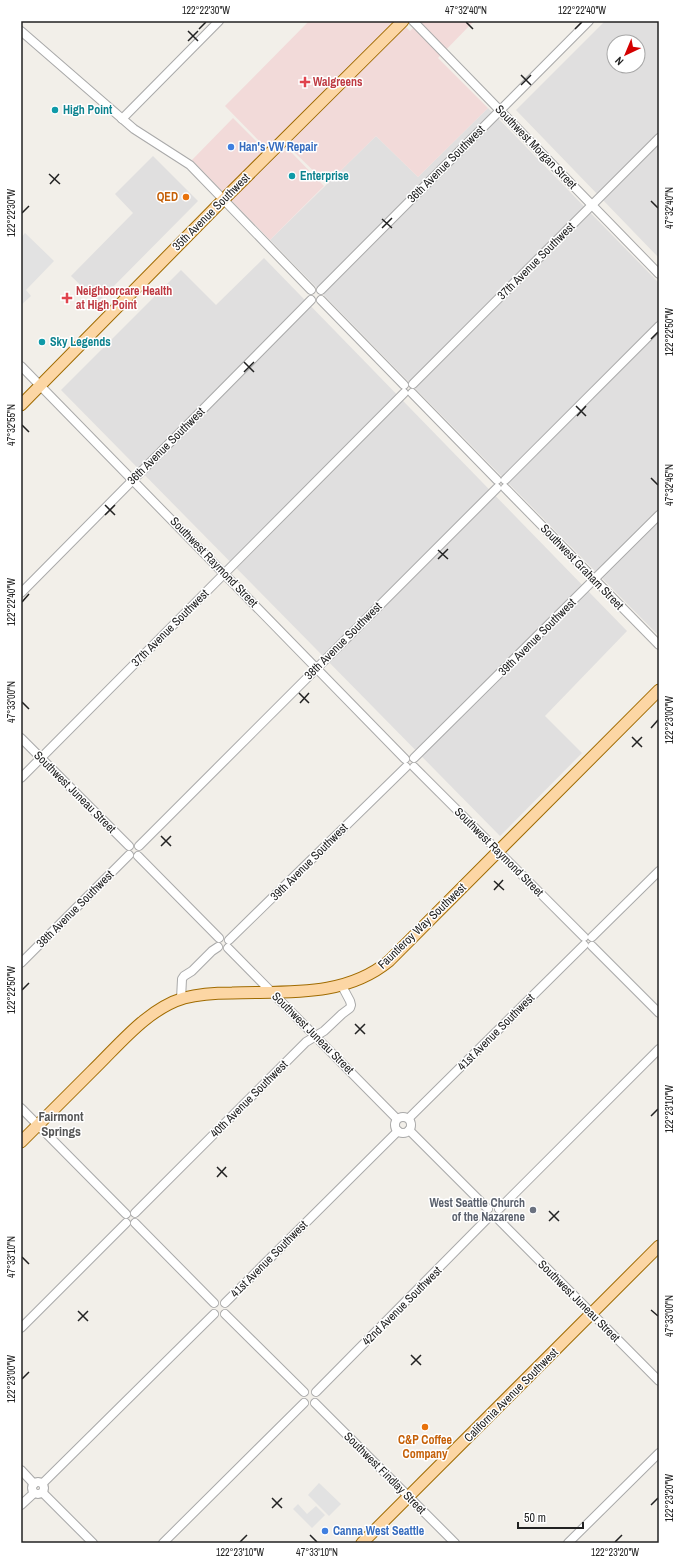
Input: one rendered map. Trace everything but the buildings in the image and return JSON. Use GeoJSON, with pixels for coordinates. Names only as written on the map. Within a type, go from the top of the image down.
{"type":"FeatureCollection","features":[{"type":"Feature","properties":{"kind":"main road","name":"35th Avenue Southwest"},"geometry":{"type":"LineString","coordinates":[[21,405],[224,199],[403,21]]}},
{"type":"Feature","properties":{"kind":"main road","name":"Fauntleroy Way Southwest"},"geometry":{"type":"LineString","coordinates":[[21,1142],[133,1031],[162,1008],[181,1000],[213,994],[327,990],[342,986],[374,972],[389,961],[659,690]]}},
{"type":"Feature","properties":{"kind":"main road","name":"California Avenue Southwest"},"geometry":{"type":"LineString","coordinates":[[362,1543],[659,1246]]}},
{"type":"Feature","properties":{"kind":"street"},"geometry":{"type":"LineString","coordinates":[[122,119],[220,21]]}},
{"type":"Feature","properties":{"kind":"street","name":"Southwest Morgan Street"},"geometry":{"type":"LineString","coordinates":[[413,21],[659,274]]}},
{"type":"Feature","properties":{"kind":"street","name":"36th Avenue Southwest"},"geometry":{"type":"LineString","coordinates":[[321,290],[589,21]]}},
{"type":"Feature","properties":{"kind":"street"},"geometry":{"type":"LineString","coordinates":[[21,31],[122,119],[190,165],[311,290]]}},
{"type":"Feature","properties":{"kind":"street","name":"37th Avenue Southwest"},"geometry":{"type":"LineString","coordinates":[[21,778],[407,390],[414,390],[413,384],[659,138]]}},
{"type":"Feature","properties":{"kind":"street"},"geometry":{"type":"LineString","coordinates":[[316,288],[321,290],[323,296],[321,300],[317,302],[311,300],[309,295],[311,290],[316,288]]}},
{"type":"Feature","properties":{"kind":"street","name":"36th Avenue Southwest"},"geometry":{"type":"LineString","coordinates":[[21,593],[311,300]]}},
{"type":"Feature","properties":{"kind":"street","name":"Southwest Graham Street"},"geometry":{"type":"LineString","coordinates":[[321,300],[407,390],[659,645]]}},
{"type":"Feature","properties":{"kind":"street","name":"38th Avenue Southwest"},"geometry":{"type":"LineString","coordinates":[[139,846],[659,326]]}},
{"type":"Feature","properties":{"kind":"street","name":"Southwest Raymond Street"},"geometry":{"type":"LineString","coordinates":[[21,366],[225,573],[408,764],[498,852],[584,941]]}},
{"type":"Feature","properties":{"kind":"street","name":"39th Avenue Southwest"},"geometry":{"type":"LineString","coordinates":[[228,944],[408,764],[416,762],[414,758],[595,581],[659,515]]}},
{"type":"Feature","properties":{"kind":"street","name":"Southwest Juneau Street"},"geometry":{"type":"LineString","coordinates":[[21,738],[129,846]]}},
{"type":"Feature","properties":{"kind":"street"},"geometry":{"type":"LineString","coordinates":[[134,844],[139,846],[141,851],[138,856],[133,857],[129,855],[127,851],[129,846],[134,844]]}},
{"type":"Feature","properties":{"kind":"street","name":"38th Avenue Southwest"},"geometry":{"type":"LineString","coordinates":[[21,963],[129,855]]}},
{"type":"Feature","properties":{"kind":"street"},"geometry":{"type":"LineString","coordinates":[[138,856],[218,943],[223,950],[228,944],[224,936],[218,943],[212,951],[192,971],[184,976],[182,979],[181,1000]]}},
{"type":"Feature","properties":{"kind":"street"},"geometry":{"type":"LineString","coordinates":[[592,941],[659,871]]}},
{"type":"Feature","properties":{"kind":"street"},"geometry":{"type":"LineString","coordinates":[[584,941],[588,935],[659,1013]]}},
{"type":"Feature","properties":{"kind":"street","name":"41st Avenue Southwest"},"geometry":{"type":"LineString","coordinates":[[409,1118],[584,941]]}},
{"type":"Feature","properties":{"kind":"street","name":"Southwest Juneau Street"},"geometry":{"type":"LineString","coordinates":[[228,944],[271,992],[398,1119]]}},
{"type":"Feature","properties":{"kind":"street","name":"40th Avenue Southwest"},"geometry":{"type":"LineString","coordinates":[[135,1214],[306,1042],[324,1030],[350,1008],[350,1001],[342,986]]}},
{"type":"Feature","properties":{"kind":"street"},"geometry":{"type":"LineString","coordinates":[[499,1209],[659,1048]]}},
{"type":"Feature","properties":{"kind":"street"},"geometry":{"type":"LineString","coordinates":[[21,1108],[126,1214]]}},
{"type":"Feature","properties":{"kind":"street"},"geometry":{"type":"LineString","coordinates":[[403,1116],[409,1118],[412,1124],[409,1130],[404,1133],[398,1131],[395,1124],[398,1119],[403,1116]]}},
{"type":"Feature","properties":{"kind":"street"},"geometry":{"type":"LineString","coordinates":[[409,1130],[488,1209]]}},
{"type":"Feature","properties":{"kind":"street","name":"41st Avenue Southwest"},"geometry":{"type":"LineString","coordinates":[[225,1303],[398,1131]]}},
{"type":"Feature","properties":{"kind":"street"},"geometry":{"type":"LineString","coordinates":[[494,1206],[499,1209],[501,1215],[499,1220],[493,1222],[485,1215],[488,1209],[494,1206]]}},
{"type":"Feature","properties":{"kind":"street"},"geometry":{"type":"LineString","coordinates":[[126,1214],[131,1212],[135,1214],[137,1218],[135,1223]]}},
{"type":"Feature","properties":{"kind":"street"},"geometry":{"type":"LineString","coordinates":[[126,1214],[124,1218],[126,1223]]}},
{"type":"Feature","properties":{"kind":"street","name":"42nd Avenue Southwest"},"geometry":{"type":"LineString","coordinates":[[316,1392],[488,1219]]}},
{"type":"Feature","properties":{"kind":"street","name":"Southwest Juneau Street"},"geometry":{"type":"LineString","coordinates":[[499,1220],[659,1381]]}},
{"type":"Feature","properties":{"kind":"street"},"geometry":{"type":"LineString","coordinates":[[126,1223],[130,1225],[135,1223]]}},
{"type":"Feature","properties":{"kind":"street"},"geometry":{"type":"LineString","coordinates":[[21,1328],[126,1223]]}},
{"type":"Feature","properties":{"kind":"street"},"geometry":{"type":"LineString","coordinates":[[135,1223],[214,1303]]}},
{"type":"Feature","properties":{"kind":"street"},"geometry":{"type":"LineString","coordinates":[[214,1314],[212,1308],[214,1303],[221,1300],[227,1307],[225,1314]]}},
{"type":"Feature","properties":{"kind":"street"},"geometry":{"type":"LineString","coordinates":[[214,1314],[220,1316],[225,1314]]}},
{"type":"Feature","properties":{"kind":"street"},"geometry":{"type":"LineString","coordinates":[[34,1484],[39,1482],[43,1483],[214,1314]]}},
{"type":"Feature","properties":{"kind":"street"},"geometry":{"type":"LineString","coordinates":[[225,1314],[304,1392]]}},
{"type":"Feature","properties":{"kind":"street"},"geometry":{"type":"LineString","coordinates":[[304,1392],[310,1390],[316,1392],[318,1399],[315,1403],[310,1405],[304,1403]]}},
{"type":"Feature","properties":{"kind":"street"},"geometry":{"type":"LineString","coordinates":[[304,1392],[302,1397],[304,1403]]}},
{"type":"Feature","properties":{"kind":"street"},"geometry":{"type":"LineString","coordinates":[[163,1543],[304,1403]]}},
{"type":"Feature","properties":{"kind":"street","name":"Southwest Findlay Street"},"geometry":{"type":"LineString","coordinates":[[315,1403],[455,1543]]}},
{"type":"Feature","properties":{"kind":"street"},"geometry":{"type":"LineString","coordinates":[[568,1543],[659,1453]]}},
{"type":"Feature","properties":{"kind":"street"},"geometry":{"type":"LineString","coordinates":[[21,1470],[34,1484]]}},
{"type":"Feature","properties":{"kind":"street"},"geometry":{"type":"LineString","coordinates":[[43,1483],[45,1487],[43,1493]]}},
{"type":"Feature","properties":{"kind":"street"},"geometry":{"type":"LineString","coordinates":[[34,1484],[32,1488],[34,1492],[38,1495],[43,1493]]}},
{"type":"Feature","properties":{"kind":"street"},"geometry":{"type":"LineString","coordinates":[[21,1505],[34,1492]]}},
{"type":"Feature","properties":{"kind":"street"},"geometry":{"type":"LineString","coordinates":[[43,1493],[93,1543]]}},
{"type":"Feature","properties":{"kind":"shaded area"},"geometry":{"type":"Polygon","coordinates":[[[309,21],[400,21],[410,31],[420,21],[474,21],[438,58],[488,108],[418,177],[376,136],[327,184],[292,150],[261,143],[225,106],[309,21]]]}},
{"type":"Feature","properties":{"kind":"shaded area"},"geometry":{"type":"Polygon","coordinates":[[[605,21],[659,21],[659,258],[516,110],[605,21]]]}},
{"type":"Feature","properties":{"kind":"shaded area"},"geometry":{"type":"Polygon","coordinates":[[[488,108],[659,283],[659,636],[270,240],[376,136],[418,177],[488,108]]]}},
{"type":"Feature","properties":{"kind":"shaded area"},"geometry":{"type":"Polygon","coordinates":[[[233,118],[260,145],[292,153],[324,186],[270,240],[192,160],[233,118]]]}},
{"type":"Feature","properties":{"kind":"shaded area"},"geometry":{"type":"Polygon","coordinates":[[[153,156],[198,201],[98,302],[71,276],[133,213],[115,194],[153,156]]]}},
{"type":"Feature","properties":{"kind":"shaded area"},"geometry":{"type":"Polygon","coordinates":[[[25,233],[54,261],[26,290],[31,296],[21,305],[21,238],[25,233]]]}},
{"type":"Feature","properties":{"kind":"shaded area"},"geometry":{"type":"Polygon","coordinates":[[[264,258],[627,631],[545,716],[582,753],[500,836],[61,390],[181,270],[216,305],[264,258]]]}},
{"type":"Feature","properties":{"kind":"shaded area"},"geometry":{"type":"Polygon","coordinates":[[[319,1483],[341,1504],[329,1516],[308,1495],[319,1483]]]}},
{"type":"Feature","properties":{"kind":"shaded area"},"geometry":{"type":"Polygon","coordinates":[[[298,1504],[307,1514],[316,1506],[325,1515],[312,1528],[293,1509],[298,1504]]]}},
{"type":"Feature","properties":{"kind":"place","name":"Walgreens"},"geometry":{"type":"Point","coordinates":[305,82]}},
{"type":"Feature","properties":{"kind":"place","name":"High Point"},"geometry":{"type":"Point","coordinates":[55,110]}},
{"type":"Feature","properties":{"kind":"place","name":"Han's VW Repair"},"geometry":{"type":"Point","coordinates":[231,147]}},
{"type":"Feature","properties":{"kind":"place","name":"Enterprise"},"geometry":{"type":"Point","coordinates":[292,176]}},
{"type":"Feature","properties":{"kind":"place","name":"QED"},"geometry":{"type":"Point","coordinates":[186,197]}},
{"type":"Feature","properties":{"kind":"place","name":"Neighborcare Health at High Point"},"geometry":{"type":"Point","coordinates":[67,298]}},
{"type":"Feature","properties":{"kind":"place","name":"Sky Legends"},"geometry":{"type":"Point","coordinates":[42,342]}},
{"type":"Feature","properties":{"kind":"place","name":"West Seattle Church of the Nazarene"},"geometry":{"type":"Point","coordinates":[533,1210]}},
{"type":"Feature","properties":{"kind":"place","name":"C&P Coffee Company"},"geometry":{"type":"Point","coordinates":[425,1427]}},
{"type":"Feature","properties":{"kind":"place","name":"Canna West Seattle"},"geometry":{"type":"Point","coordinates":[325,1531]}},
{"type":"Feature","properties":{"kind":"district","name":"Fairmont Springs"},"geometry":{"type":"Point","coordinates":[61,1124]}}]}
